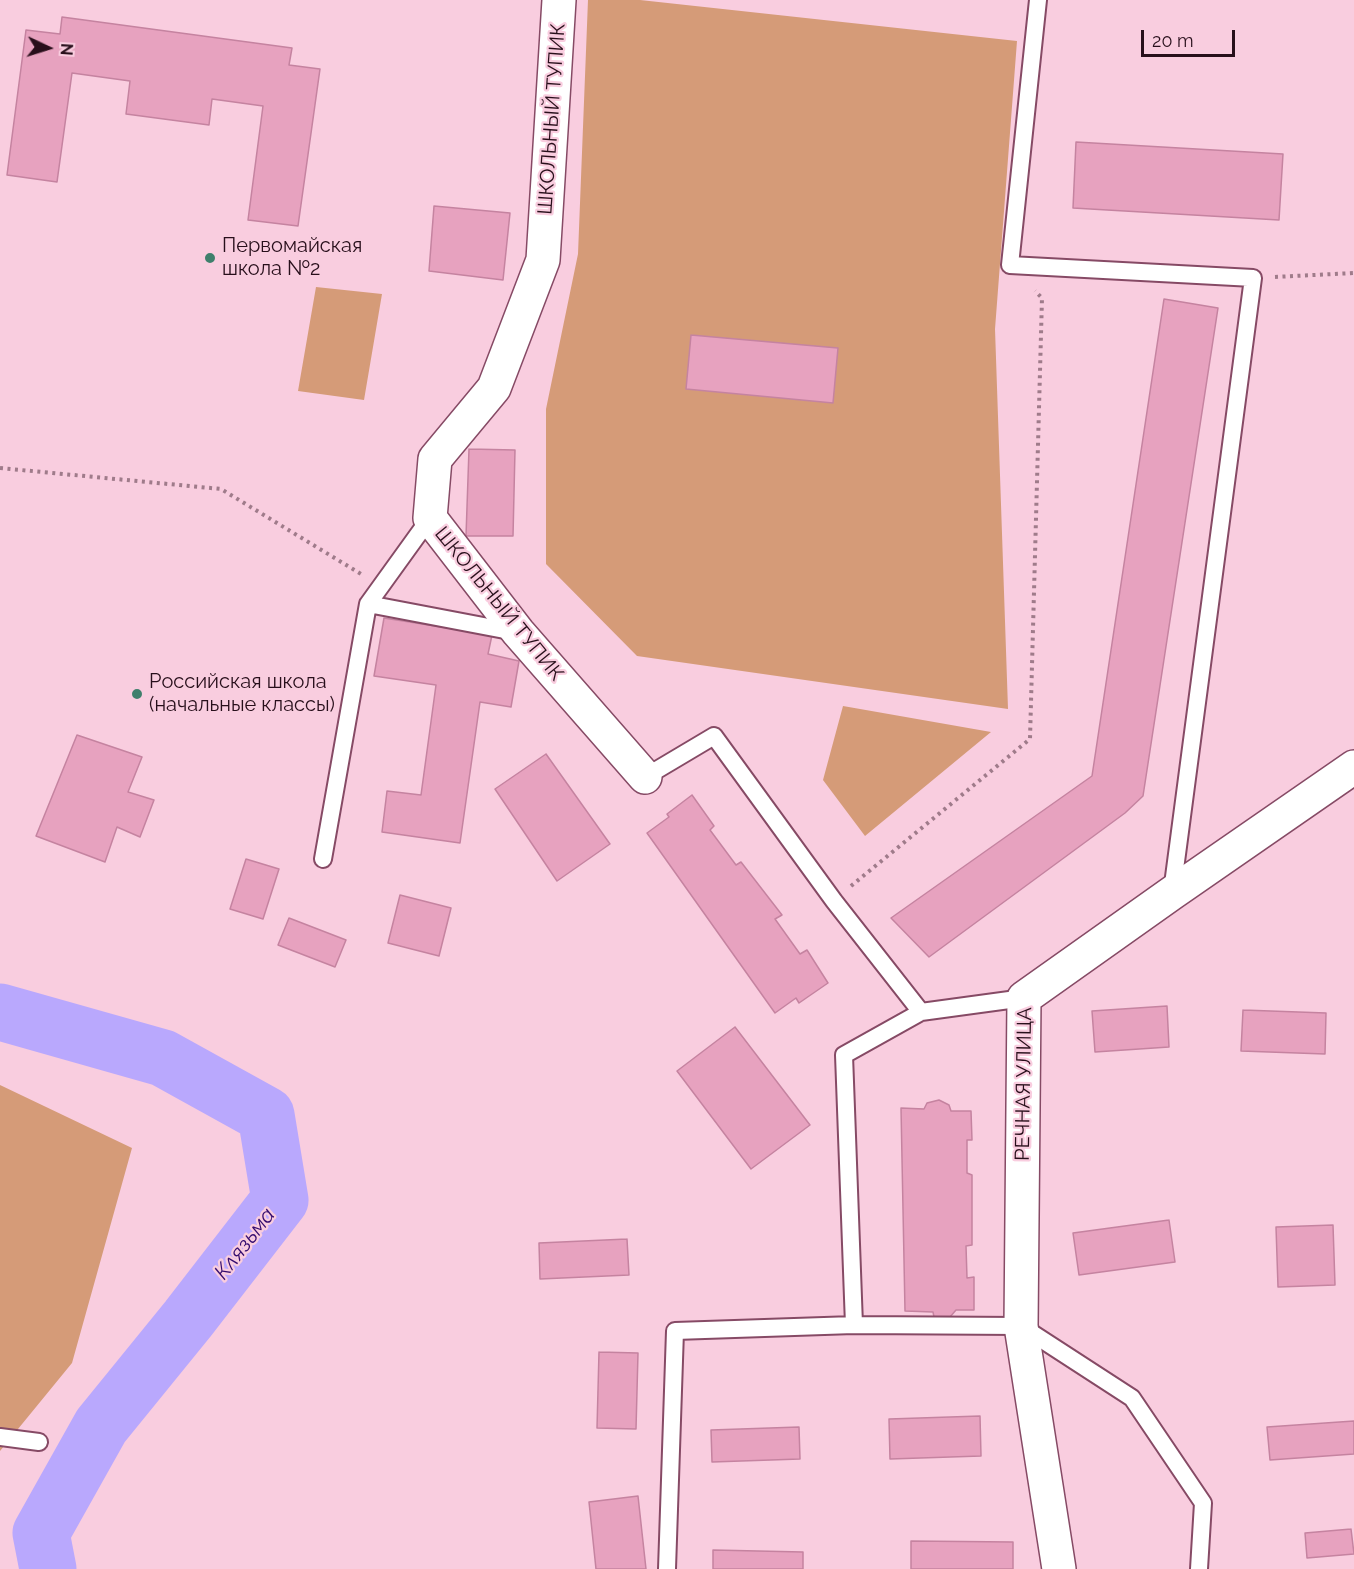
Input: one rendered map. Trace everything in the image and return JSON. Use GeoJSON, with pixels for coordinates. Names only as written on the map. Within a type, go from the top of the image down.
{"type":"FeatureCollection","features":[{"type":"Feature","properties":{"kind":"street","name":"ШКОЛЬНЫЙ ТУПИК"},"geometry":{"type":"LineString","coordinates":[[559,0],[543,260],[494,388],[435,459],[430,518],[518,632],[645,777]]}},
{"type":"Feature","properties":{"kind":"street","name":"РЕЧНАЯ УЛИЦА"},"geometry":{"type":"LineString","coordinates":[[1060,1568],[1021,1326],[1024,998],[1354,767]]}},
{"type":"Feature","properties":{"kind":"lane"},"geometry":{"type":"LineString","coordinates":[[1038,0],[1010,265],[1253,279],[1172,893]]}},
{"type":"Feature","properties":{"kind":"lane"},"geometry":{"type":"LineString","coordinates":[[323,859],[368,604],[430,518]]}},
{"type":"Feature","properties":{"kind":"lane"},"geometry":{"type":"LineString","coordinates":[[368,604],[518,632]]}},
{"type":"Feature","properties":{"kind":"lane"},"geometry":{"type":"LineString","coordinates":[[645,777],[714,736],[834,901],[921,1012]]}},
{"type":"Feature","properties":{"kind":"lane"},"geometry":{"type":"LineString","coordinates":[[854,1325],[844,1055],[921,1012],[1024,998]]}},
{"type":"Feature","properties":{"kind":"lane"},"geometry":{"type":"LineString","coordinates":[[667,1569],[675,1331],[854,1325],[1021,1326],[1132,1398],[1203,1503],[1199,1569]]}},
{"type":"Feature","properties":{"kind":"lane"},"geometry":{"type":"LineString","coordinates":[[0,1437],[39,1442]]}},
{"type":"Feature","properties":{"kind":"path"},"geometry":{"type":"LineString","coordinates":[[834,901],[1030,739],[1042,298],[1010,265]]}},
{"type":"Feature","properties":{"kind":"path"},"geometry":{"type":"LineString","coordinates":[[1253,279],[1354,273]]}},
{"type":"Feature","properties":{"kind":"path"},"geometry":{"type":"LineString","coordinates":[[0,468],[221,489],[382,586]]}},
{"type":"Feature","properties":{"kind":"shaded area"},"geometry":{"type":"Polygon","coordinates":[[[588,0],[640,0],[1017,41],[995,329],[1008,709],[637,656],[546,564],[546,409],[578,254],[588,0]]]}},
{"type":"Feature","properties":{"kind":"shaded area"},"geometry":{"type":"Polygon","coordinates":[[[316,287],[382,294],[364,400],[298,391],[316,287]]]}},
{"type":"Feature","properties":{"kind":"shaded area"},"geometry":{"type":"Polygon","coordinates":[[[843,706],[991,732],[865,836],[823,780],[843,706]]]}},
{"type":"Feature","properties":{"kind":"shaded area"},"geometry":{"type":"Polygon","coordinates":[[[0,1085],[132,1148],[72,1363],[0,1451],[0,1085]]]}},
{"type":"Feature","properties":{"kind":"building"},"geometry":{"type":"Polygon","coordinates":[[[62,17],[292,48],[289,65],[320,69],[298,226],[248,220],[263,106],[212,99],[209,125],[126,114],[130,81],[72,73],[57,182],[7,175],[26,30],[60,34],[62,17]]]}},
{"type":"Feature","properties":{"kind":"building"},"geometry":{"type":"Polygon","coordinates":[[[1076,142],[1283,154],[1279,220],[1073,208],[1076,142]]]}},
{"type":"Feature","properties":{"kind":"building"},"geometry":{"type":"Polygon","coordinates":[[[434,206],[510,213],[503,280],[429,271],[434,206]]]}},
{"type":"Feature","properties":{"kind":"building"},"geometry":{"type":"Polygon","coordinates":[[[1164,299],[1218,308],[1143,796],[1125,813],[929,957],[891,918],[1092,776],[1164,299]]]}},
{"type":"Feature","properties":{"kind":"building"},"geometry":{"type":"Polygon","coordinates":[[[691,335],[838,348],[833,403],[686,389],[691,335]]]}},
{"type":"Feature","properties":{"kind":"building"},"geometry":{"type":"Polygon","coordinates":[[[469,449],[515,450],[513,536],[466,536],[469,449]]]}},
{"type":"Feature","properties":{"kind":"building"},"geometry":{"type":"Polygon","coordinates":[[[384,618],[492,635],[488,654],[519,661],[511,707],[480,702],[460,843],[382,832],[387,791],[421,795],[436,685],[374,676],[384,618]]]}},
{"type":"Feature","properties":{"kind":"building"},"geometry":{"type":"Polygon","coordinates":[[[77,735],[142,757],[128,792],[154,800],[140,837],[117,827],[105,862],[36,836],[77,735]]]}},
{"type":"Feature","properties":{"kind":"building"},"geometry":{"type":"Polygon","coordinates":[[[546,754],[610,844],[557,881],[495,789],[546,754]]]}},
{"type":"Feature","properties":{"kind":"building"},"geometry":{"type":"Polygon","coordinates":[[[692,795],[714,826],[710,830],[736,865],[741,862],[782,915],[775,919],[800,954],[807,950],[828,983],[799,1003],[796,998],[775,1013],[647,833],[669,817],[667,814],[692,795]]]}},
{"type":"Feature","properties":{"kind":"building"},"geometry":{"type":"Polygon","coordinates":[[[246,859],[279,869],[263,919],[230,909],[246,859]]]}},
{"type":"Feature","properties":{"kind":"building"},"geometry":{"type":"Polygon","coordinates":[[[400,895],[451,908],[439,956],[388,943],[400,895]]]}},
{"type":"Feature","properties":{"kind":"building"},"geometry":{"type":"Polygon","coordinates":[[[289,918],[346,940],[335,967],[278,945],[289,918]]]}},
{"type":"Feature","properties":{"kind":"building"},"geometry":{"type":"Polygon","coordinates":[[[1167,1006],[1169,1047],[1095,1052],[1092,1011],[1167,1006]]]}},
{"type":"Feature","properties":{"kind":"building"},"geometry":{"type":"Polygon","coordinates":[[[1243,1010],[1326,1013],[1325,1054],[1241,1051],[1243,1010]]]}},
{"type":"Feature","properties":{"kind":"building"},"geometry":{"type":"Polygon","coordinates":[[[735,1027],[810,1125],[751,1169],[677,1071],[735,1027]]]}},
{"type":"Feature","properties":{"kind":"building"},"geometry":{"type":"Polygon","coordinates":[[[939,1100],[949,1105],[951,1111],[971,1111],[972,1140],[967,1140],[967,1173],[972,1175],[972,1245],[966,1246],[967,1278],[974,1277],[974,1310],[956,1310],[946,1319],[934,1317],[933,1312],[905,1311],[901,1108],[924,1109],[927,1103],[939,1100]]]}},
{"type":"Feature","properties":{"kind":"building"},"geometry":{"type":"Polygon","coordinates":[[[1169,1220],[1175,1262],[1079,1275],[1073,1233],[1169,1220]]]}},
{"type":"Feature","properties":{"kind":"building"},"geometry":{"type":"Polygon","coordinates":[[[1333,1225],[1335,1285],[1278,1287],[1276,1227],[1333,1225]]]}},
{"type":"Feature","properties":{"kind":"building"},"geometry":{"type":"Polygon","coordinates":[[[627,1239],[629,1275],[540,1279],[539,1243],[627,1239]]]}},
{"type":"Feature","properties":{"kind":"building"},"geometry":{"type":"Polygon","coordinates":[[[599,1352],[638,1353],[636,1429],[597,1428],[599,1352]]]}},
{"type":"Feature","properties":{"kind":"building"},"geometry":{"type":"Polygon","coordinates":[[[980,1416],[981,1456],[890,1459],[889,1419],[980,1416]]]}},
{"type":"Feature","properties":{"kind":"building"},"geometry":{"type":"Polygon","coordinates":[[[1354,1421],[1354,1454],[1270,1460],[1267,1427],[1354,1421]]]}},
{"type":"Feature","properties":{"kind":"building"},"geometry":{"type":"Polygon","coordinates":[[[799,1427],[800,1459],[712,1462],[711,1430],[799,1427]]]}},
{"type":"Feature","properties":{"kind":"building"},"geometry":{"type":"Polygon","coordinates":[[[638,1496],[646,1569],[596,1569],[589,1502],[638,1496]]]}},
{"type":"Feature","properties":{"kind":"building"},"geometry":{"type":"Polygon","coordinates":[[[1351,1529],[1354,1554],[1307,1558],[1305,1533],[1351,1529]]]}},
{"type":"Feature","properties":{"kind":"building"},"geometry":{"type":"Polygon","coordinates":[[[911,1541],[1013,1542],[1013,1569],[911,1569],[911,1541]]]}},
{"type":"Feature","properties":{"kind":"building"},"geometry":{"type":"Polygon","coordinates":[[[713,1550],[803,1552],[803,1569],[713,1569],[713,1550]]]}},
{"type":"Feature","properties":{"kind":"waterway","name":"Клязьма"},"geometry":{"type":"LineString","coordinates":[[0,1012],[163,1058],[266,1115],[280,1200],[101,1426],[41,1533],[48,1569]]}},
{"type":"Feature","properties":{"kind":"place","name":"Первомайская школа №2"},"geometry":{"type":"Point","coordinates":[210,258]}},
{"type":"Feature","properties":{"kind":"place","name":"Российская школа (начальные классы)"},"geometry":{"type":"Point","coordinates":[137,694]}}]}
